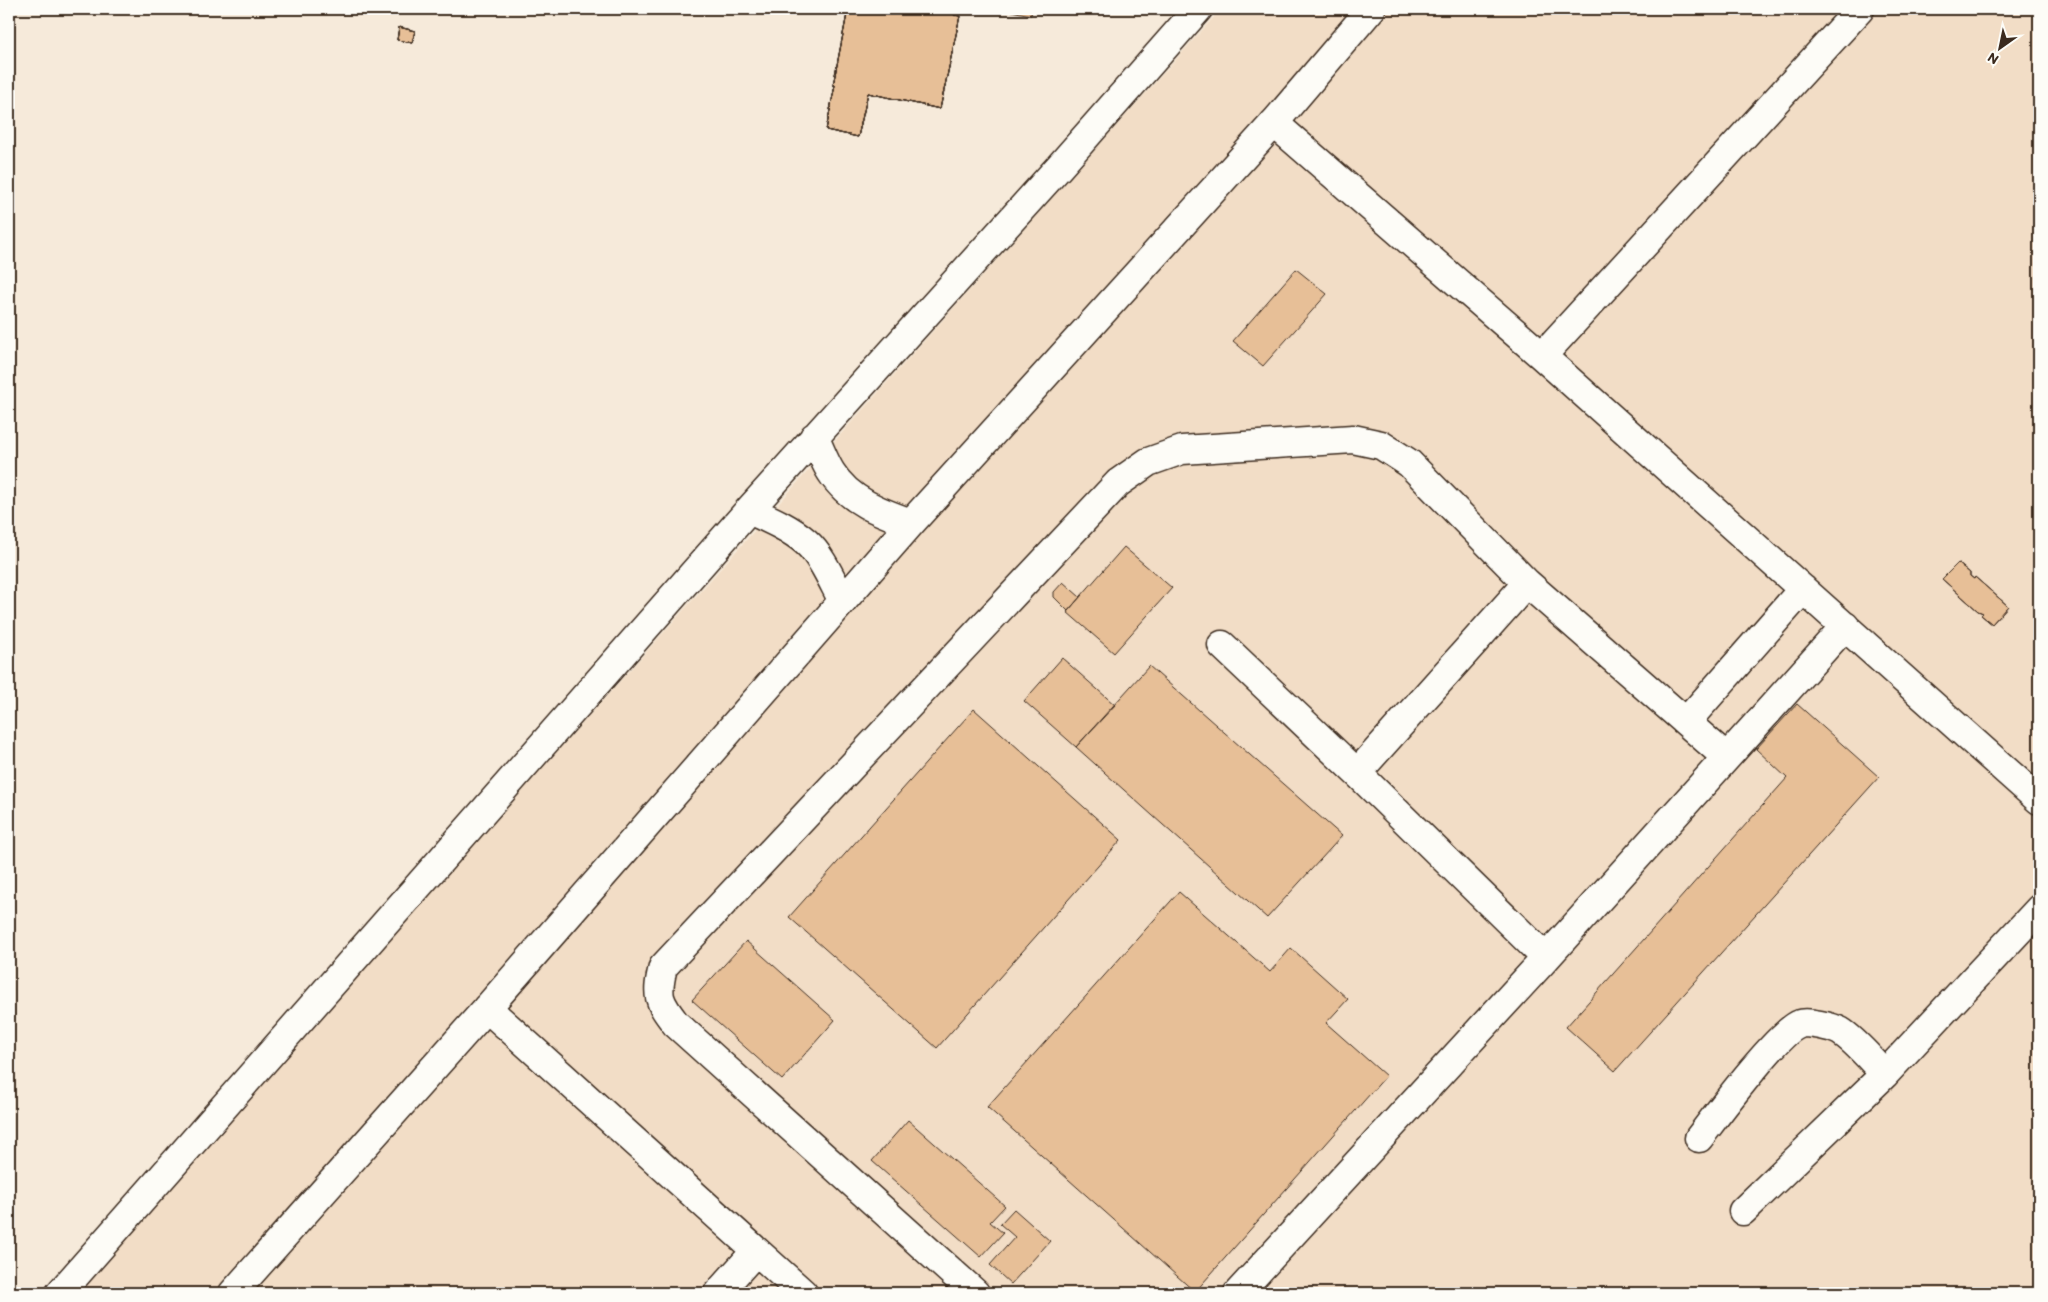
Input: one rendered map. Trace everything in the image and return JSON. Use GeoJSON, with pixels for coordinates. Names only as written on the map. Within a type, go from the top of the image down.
{"type":"FeatureCollection","features":[{"type":"Feature","properties":{"kind":"main road"},"geometry":{"type":"LineString","coordinates":[[60,1293],[749,510],[1060,166],[1198,9]]}},
{"type":"Feature","properties":{"kind":"main road"},"geometry":{"type":"LineString","coordinates":[[233,1293],[487,1008],[911,523],[1274,123],[1371,9]]}},
{"type":"Feature","properties":{"kind":"main road"},"geometry":{"type":"LineString","coordinates":[[1542,356],[1860,9]]}},
{"type":"Feature","properties":{"kind":"main road"},"geometry":{"type":"LineString","coordinates":[[1274,123],[1542,356],[2039,800]]}},
{"type":"Feature","properties":{"kind":"main road"},"geometry":{"type":"LineString","coordinates":[[814,437],[831,473],[852,497],[878,512],[911,523]]}},
{"type":"Feature","properties":{"kind":"main road"},"geometry":{"type":"LineString","coordinates":[[975,1293],[676,1024],[663,1008],[658,988],[663,967],[1118,483],[1148,462],[1182,450],[1353,439],[1380,445],[1409,463],[1527,583],[1726,757]]}},
{"type":"Feature","properties":{"kind":"main road"},"geometry":{"type":"LineString","coordinates":[[749,510],[776,522],[807,543],[827,570],[843,601]]}},
{"type":"Feature","properties":{"kind":"main road"},"geometry":{"type":"LineString","coordinates":[[1357,773],[1527,583]]}},
{"type":"Feature","properties":{"kind":"main road"},"geometry":{"type":"LineString","coordinates":[[1686,722],[1803,589]]}},
{"type":"Feature","properties":{"kind":"main road"},"geometry":{"type":"LineString","coordinates":[[1238,1293],[1546,958],[1845,626]]}},
{"type":"Feature","properties":{"kind":"main road"},"geometry":{"type":"LineString","coordinates":[[1222,645],[1357,773],[1546,958]]}},
{"type":"Feature","properties":{"kind":"main road"},"geometry":{"type":"LineString","coordinates":[[1743,1211],[1885,1074],[2039,909]]}},
{"type":"Feature","properties":{"kind":"main road"},"geometry":{"type":"LineString","coordinates":[[487,1008],[803,1293]]}},
{"type":"Feature","properties":{"kind":"main road"},"geometry":{"type":"LineString","coordinates":[[1698,1138],[1768,1052],[1793,1026],[1801,1023],[1811,1023],[1840,1031],[1885,1074]]}},
{"type":"Feature","properties":{"kind":"main road"},"geometry":{"type":"LineString","coordinates":[[718,1293],[756,1252]]}},
{"type":"Feature","properties":{"kind":"shaded area"},"geometry":{"type":"Polygon","coordinates":[[[1221,9],[2039,9],[2039,1293],[73,1293],[1221,9]]]}},
{"type":"Feature","properties":{"kind":"building"},"geometry":{"type":"Polygon","coordinates":[[[848,9],[955,9],[954,15],[960,16],[940,109],[868,93],[858,137],[826,130],[848,9]]]}},
{"type":"Feature","properties":{"kind":"building"},"geometry":{"type":"Polygon","coordinates":[[[848,9],[955,9],[954,15],[960,16],[940,109],[868,93],[858,137],[826,130],[848,9]]]}},
{"type":"Feature","properties":{"kind":"building"},"geometry":{"type":"Polygon","coordinates":[[[848,9],[955,9],[954,15],[960,16],[940,109],[868,93],[858,137],[826,130],[848,9]]]}},
{"type":"Feature","properties":{"kind":"building"},"geometry":{"type":"Polygon","coordinates":[[[848,9],[955,9],[954,15],[960,16],[940,109],[868,93],[858,137],[826,130],[848,9]]]}},
{"type":"Feature","properties":{"kind":"building"},"geometry":{"type":"Polygon","coordinates":[[[848,9],[955,9],[954,15],[960,16],[940,109],[868,93],[858,137],[826,130],[848,9]]]}},
{"type":"Feature","properties":{"kind":"building"},"geometry":{"type":"Polygon","coordinates":[[[1001,9],[1032,9],[1031,15],[1001,9]]]}},
{"type":"Feature","properties":{"kind":"building"},"geometry":{"type":"Polygon","coordinates":[[[399,27],[415,31],[412,43],[397,40],[399,27]]]}},
{"type":"Feature","properties":{"kind":"building"},"geometry":{"type":"Polygon","coordinates":[[[399,27],[415,31],[412,43],[397,40],[399,27]]]}},
{"type":"Feature","properties":{"kind":"building"},"geometry":{"type":"Polygon","coordinates":[[[399,27],[415,31],[412,43],[397,40],[399,27]]]}},
{"type":"Feature","properties":{"kind":"building"},"geometry":{"type":"Polygon","coordinates":[[[399,27],[415,31],[412,43],[397,40],[399,27]]]}},
{"type":"Feature","properties":{"kind":"building"},"geometry":{"type":"Polygon","coordinates":[[[399,27],[415,31],[412,43],[397,40],[399,27]]]}},
{"type":"Feature","properties":{"kind":"building"},"geometry":{"type":"Polygon","coordinates":[[[1296,269],[1327,294],[1263,366],[1233,341],[1296,269]]]}},
{"type":"Feature","properties":{"kind":"building"},"geometry":{"type":"Polygon","coordinates":[[[1124,547],[1172,588],[1114,653],[1067,612],[1124,547]]]}},
{"type":"Feature","properties":{"kind":"building"},"geometry":{"type":"Polygon","coordinates":[[[1958,563],[1970,573],[1970,576],[1974,579],[1975,577],[2008,606],[1992,624],[1981,615],[1983,613],[1978,611],[1942,579],[1958,563]]]}},
{"type":"Feature","properties":{"kind":"building"},"geometry":{"type":"Polygon","coordinates":[[[1958,563],[1970,573],[1970,576],[1974,579],[1975,577],[2008,606],[1992,624],[1981,615],[1983,613],[1978,611],[1942,579],[1958,563]]]}},
{"type":"Feature","properties":{"kind":"building"},"geometry":{"type":"Polygon","coordinates":[[[1063,582],[1080,597],[1068,611],[1054,597],[1054,592],[1063,582]]]}},
{"type":"Feature","properties":{"kind":"building"},"geometry":{"type":"Polygon","coordinates":[[[1062,658],[1115,705],[1076,747],[1024,701],[1062,658]]]}},
{"type":"Feature","properties":{"kind":"building"},"geometry":{"type":"Polygon","coordinates":[[[1149,666],[1342,836],[1267,918],[1076,747],[1149,666]]]}},
{"type":"Feature","properties":{"kind":"building"},"geometry":{"type":"Polygon","coordinates":[[[1797,704],[1879,777],[1615,1071],[1566,1027],[1787,778],[1756,749],[1797,704]]]}},
{"type":"Feature","properties":{"kind":"building"},"geometry":{"type":"Polygon","coordinates":[[[974,709],[1121,840],[937,1048],[789,917],[974,709]]]}},
{"type":"Feature","properties":{"kind":"building"},"geometry":{"type":"Polygon","coordinates":[[[1179,892],[1270,972],[1291,948],[1348,999],[1326,1023],[1386,1076],[1195,1292],[987,1107],[1179,892]]]}},
{"type":"Feature","properties":{"kind":"building"},"geometry":{"type":"Polygon","coordinates":[[[746,941],[835,1020],[782,1080],[692,1000],[746,941]]]}},
{"type":"Feature","properties":{"kind":"building"},"geometry":{"type":"Polygon","coordinates":[[[908,1120],[1005,1206],[990,1222],[1003,1233],[981,1257],[872,1161],[908,1120]]]}},
{"type":"Feature","properties":{"kind":"building"},"geometry":{"type":"Polygon","coordinates":[[[1014,1209],[1050,1241],[1011,1284],[990,1265],[1015,1237],[1000,1224],[1014,1209]]]}}]}
